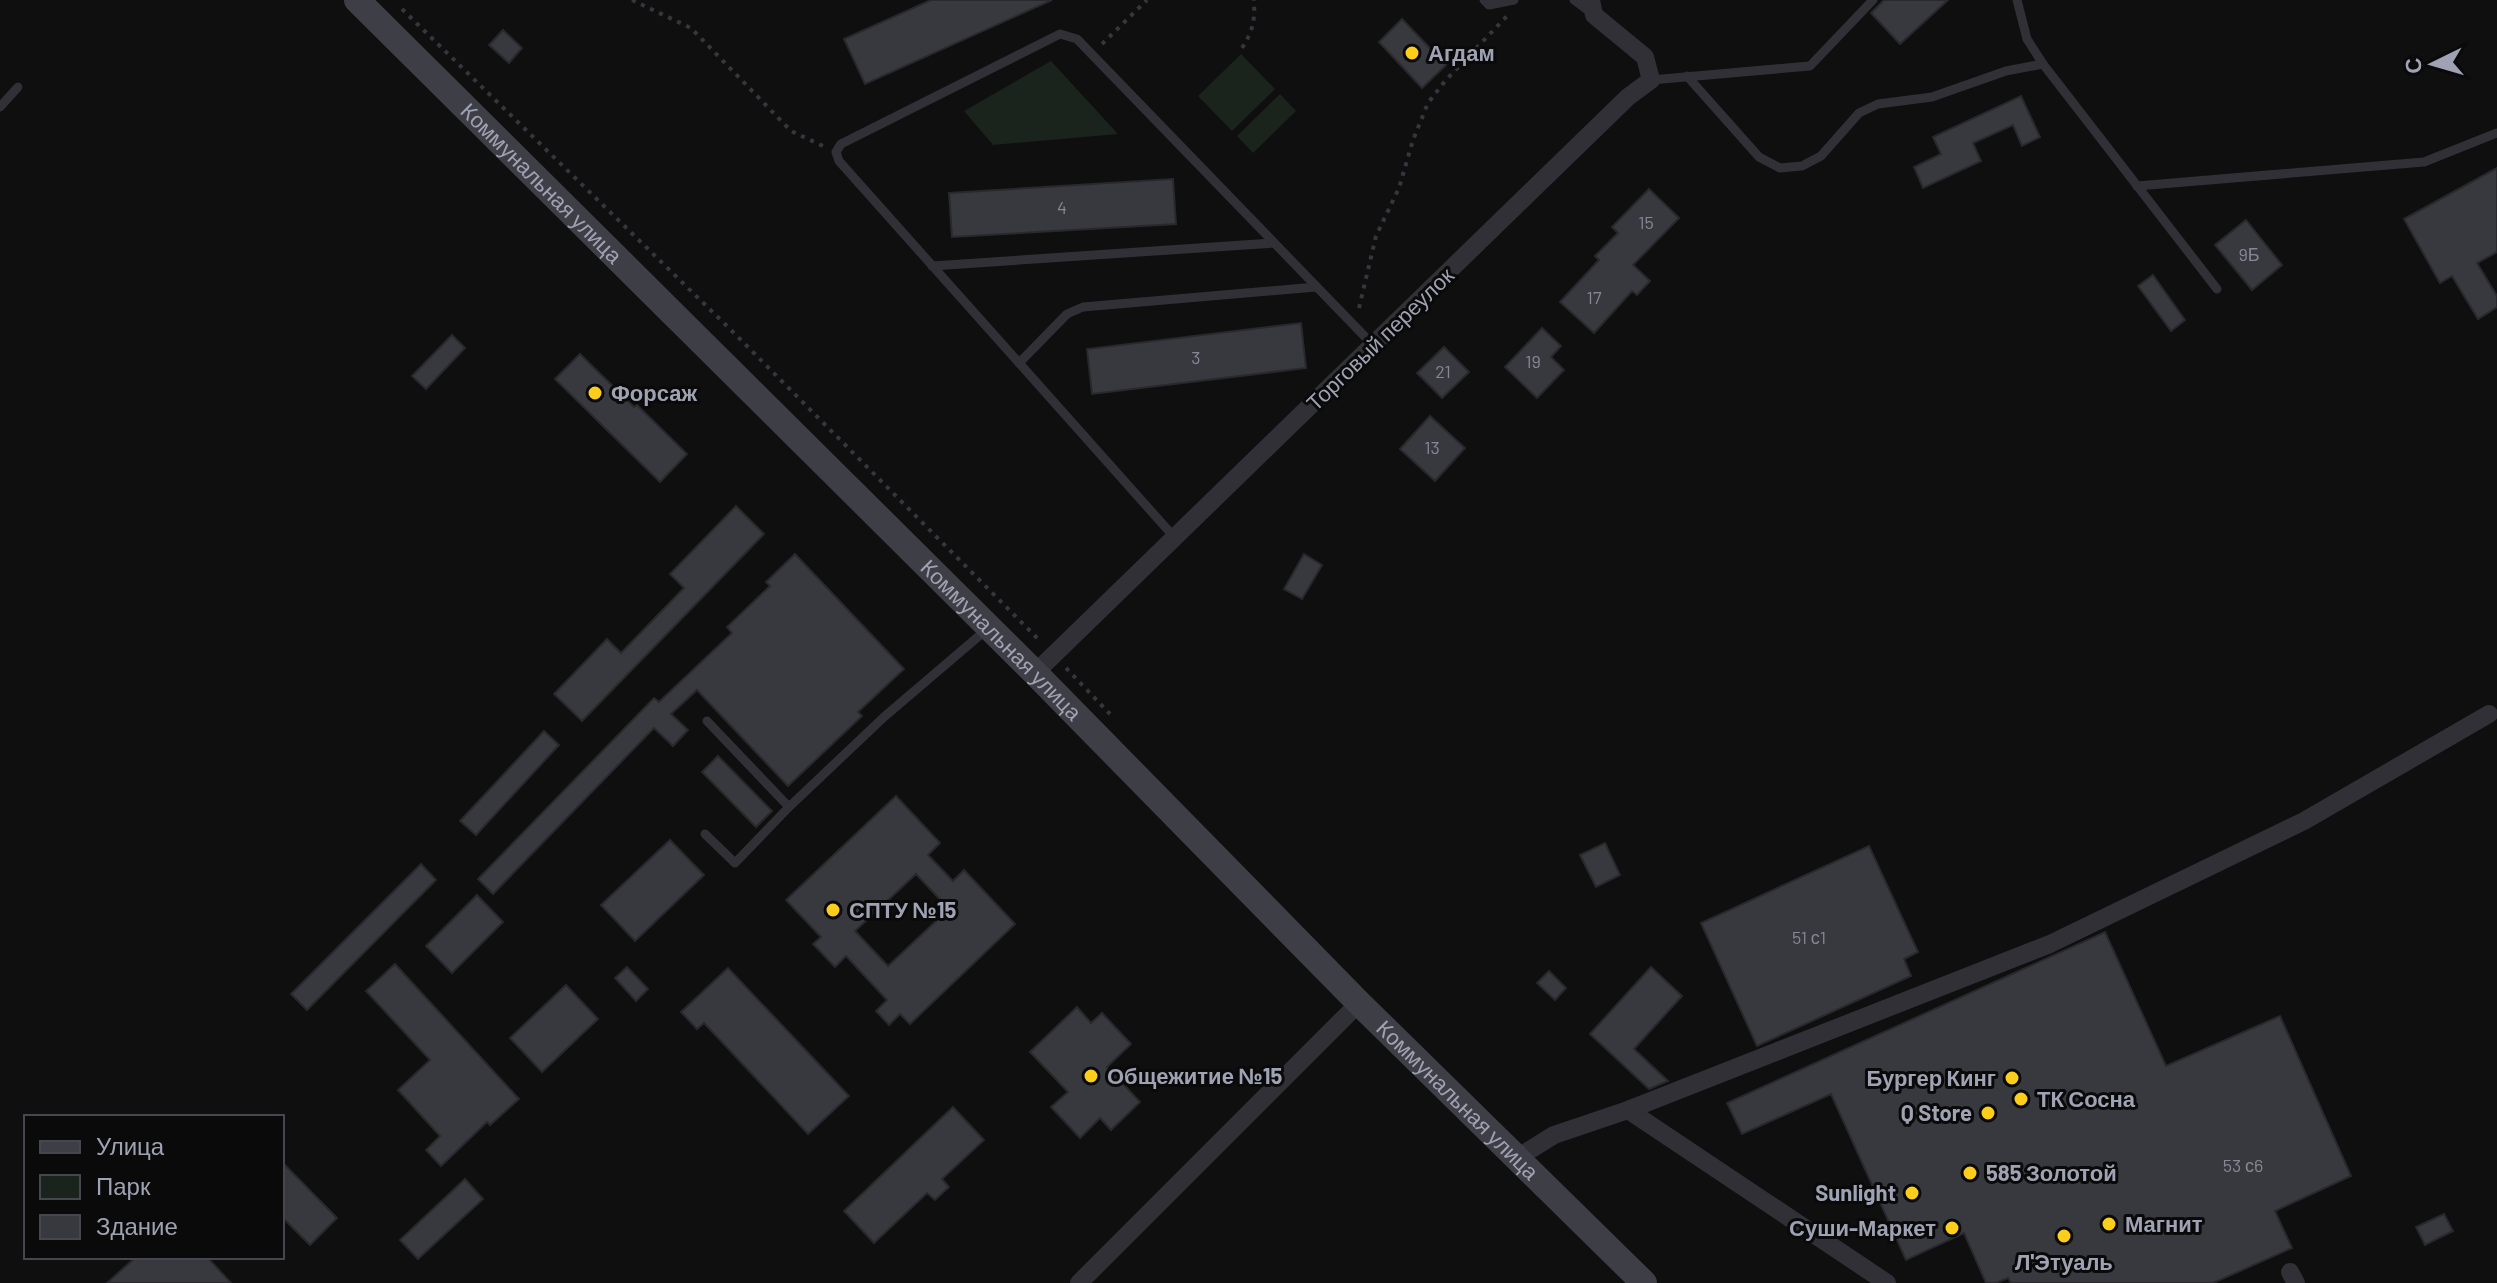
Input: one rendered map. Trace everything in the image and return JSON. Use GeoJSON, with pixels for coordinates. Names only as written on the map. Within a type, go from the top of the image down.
{"type":"FeatureCollection","features":[{"type":"Feature","properties":{"kind":"main road","name":"Коммунальная улица"},"geometry":{"type":"LineString","coordinates":[[357,0],[1035,673],[1359,1003],[1644,1283]]}},
{"type":"Feature","properties":{"kind":"street"},"geometry":{"type":"LineString","coordinates":[[1592,8],[1645,57],[1651,80]]}},
{"type":"Feature","properties":{"kind":"street","name":"Торговый переулок"},"geometry":{"type":"LineString","coordinates":[[1035,673],[1628,97],[1651,80]]}},
{"type":"Feature","properties":{"kind":"street"},"geometry":{"type":"LineString","coordinates":[[1517,1158],[1554,1135],[1628,1110],[2050,944],[2304,821],[2489,714]]}},
{"type":"Feature","properties":{"kind":"street"},"geometry":{"type":"LineString","coordinates":[[1079,1283],[1359,1003]]}},
{"type":"Feature","properties":{"kind":"street"},"geometry":{"type":"LineString","coordinates":[[1628,1110],[1887,1283]]}},
{"type":"Feature","properties":{"kind":"lane"},"geometry":{"type":"LineString","coordinates":[[1484,0],[1489,5],[1514,5]]}},
{"type":"Feature","properties":{"kind":"lane"},"geometry":{"type":"LineString","coordinates":[[1574,0],[1592,8]]}},
{"type":"Feature","properties":{"kind":"lane"},"geometry":{"type":"LineString","coordinates":[[1651,80],[1810,66],[1873,0]]}},
{"type":"Feature","properties":{"kind":"lane"},"geometry":{"type":"LineString","coordinates":[[2017,0],[2027,39],[2043,64],[2217,289]]}},
{"type":"Feature","properties":{"kind":"lane"},"geometry":{"type":"LineString","coordinates":[[1175,538],[839,161],[836,152],[841,144],[1060,34],[1077,39],[1373,345]]}},
{"type":"Feature","properties":{"kind":"lane"},"geometry":{"type":"LineString","coordinates":[[1687,76],[1759,157],[1780,168],[1802,166],[1821,156],[1859,113],[1878,104],[1932,97],[2006,71],[2043,64]]}},
{"type":"Feature","properties":{"kind":"lane"},"geometry":{"type":"LineString","coordinates":[[0,107],[18,87]]}},
{"type":"Feature","properties":{"kind":"lane"},"geometry":{"type":"LineString","coordinates":[[2137,186],[2424,162],[2497,133]]}},
{"type":"Feature","properties":{"kind":"lane"},"geometry":{"type":"LineString","coordinates":[[932,266],[1274,243]]}},
{"type":"Feature","properties":{"kind":"lane"},"geometry":{"type":"LineString","coordinates":[[1019,363],[1067,314],[1083,307],[1316,287]]}},
{"type":"Feature","properties":{"kind":"lane"},"geometry":{"type":"LineString","coordinates":[[705,834],[735,863],[884,717],[989,628]]}},
{"type":"Feature","properties":{"kind":"lane"},"geometry":{"type":"LineString","coordinates":[[707,721],[789,807]]}},
{"type":"Feature","properties":{"kind":"path"},"geometry":{"type":"LineString","coordinates":[[632,0],[691,28],[791,131],[836,152]]}},
{"type":"Feature","properties":{"kind":"path"},"geometry":{"type":"LineString","coordinates":[[1091,54],[1147,0]]}},
{"type":"Feature","properties":{"kind":"path"},"geometry":{"type":"LineString","coordinates":[[1242,48],[1255,23],[1254,0]]}},
{"type":"Feature","properties":{"kind":"path"},"geometry":{"type":"LineString","coordinates":[[1354,326],[1376,236],[1399,188],[1428,103],[1514,5]]}},
{"type":"Feature","properties":{"kind":"green space"},"geometry":{"type":"Polygon","coordinates":[[[1241,54],[1275,89],[1232,131],[1198,96],[1241,54]]]}},
{"type":"Feature","properties":{"kind":"green space"},"geometry":{"type":"Polygon","coordinates":[[[1051,61],[1118,134],[993,145],[964,111],[1051,61]]]}},
{"type":"Feature","properties":{"kind":"green space"},"geometry":{"type":"Polygon","coordinates":[[[1280,94],[1296,111],[1253,153],[1237,136],[1280,94]]]}},
{"type":"Feature","properties":{"kind":"building"},"geometry":{"type":"Polygon","coordinates":[[[931,0],[1052,0],[865,84],[844,39],[931,0]]]}},
{"type":"Feature","properties":{"kind":"building"},"geometry":{"type":"Polygon","coordinates":[[[1884,0],[1948,0],[1900,44],[1871,13],[1884,0]]]}},
{"type":"Feature","properties":{"kind":"building","name":"Агдам"},"geometry":{"type":"Polygon","coordinates":[[[1402,19],[1446,65],[1422,88],[1379,42],[1402,19]]]}},
{"type":"Feature","properties":{"kind":"building"},"geometry":{"type":"Polygon","coordinates":[[[503,30],[522,48],[509,63],[489,45],[503,30]]]}},
{"type":"Feature","properties":{"kind":"building"},"geometry":{"type":"Polygon","coordinates":[[[2021,96],[2040,137],[2022,146],[2013,125],[1973,143],[1981,161],[1923,188],[1914,167],[1941,154],[1933,137],[2021,96]]]}},
{"type":"Feature","properties":{"kind":"building"},"geometry":{"type":"Polygon","coordinates":[[[2497,168],[2497,252],[2477,263],[2497,296],[2497,307],[2478,319],[2452,276],[2440,283],[2404,219],[2497,168]]]}},
{"type":"Feature","properties":{"kind":"building"},"geometry":{"type":"Polygon","coordinates":[[[1173,179],[1176,224],[952,237],[949,193],[1173,179]]]}},
{"type":"Feature","properties":{"kind":"building"},"geometry":{"type":"Polygon","coordinates":[[[1649,189],[1679,218],[1633,265],[1650,281],[1637,295],[1632,291],[1594,333],[1560,302],[1599,260],[1595,256],[1618,233],[1612,227],[1649,189]]]}},
{"type":"Feature","properties":{"kind":"building"},"geometry":{"type":"Polygon","coordinates":[[[2246,220],[2282,265],[2252,290],[2215,245],[2246,220]]]}},
{"type":"Feature","properties":{"kind":"building"},"geometry":{"type":"Polygon","coordinates":[[[2153,275],[2185,320],[2171,331],[2138,286],[2153,275]]]}},
{"type":"Feature","properties":{"kind":"building"},"geometry":{"type":"Polygon","coordinates":[[[1301,323],[1306,368],[1092,394],[1087,349],[1301,323]]]}},
{"type":"Feature","properties":{"kind":"building"},"geometry":{"type":"Polygon","coordinates":[[[1542,328],[1561,346],[1551,357],[1564,370],[1537,398],[1505,367],[1542,328]]]}},
{"type":"Feature","properties":{"kind":"building"},"geometry":{"type":"Polygon","coordinates":[[[452,335],[465,348],[426,389],[412,376],[452,335]]]}},
{"type":"Feature","properties":{"kind":"building"},"geometry":{"type":"Polygon","coordinates":[[[1444,347],[1469,372],[1442,398],[1417,373],[1444,347]]]}},
{"type":"Feature","properties":{"kind":"building"},"geometry":{"type":"Polygon","coordinates":[[[580,354],[687,454],[660,482],[555,379],[580,354]]]}},
{"type":"Feature","properties":{"kind":"building"},"geometry":{"type":"Polygon","coordinates":[[[1430,416],[1465,448],[1435,481],[1400,449],[1430,416]]]}},
{"type":"Feature","properties":{"kind":"building"},"geometry":{"type":"Polygon","coordinates":[[[736,506],[764,534],[582,721],[554,694],[607,639],[621,653],[684,588],[670,574],[736,506]]]}},
{"type":"Feature","properties":{"kind":"building"},"geometry":{"type":"Polygon","coordinates":[[[795,554],[904,669],[858,712],[862,716],[788,786],[697,690],[671,714],[688,730],[673,746],[654,728],[493,894],[478,879],[654,698],[659,702],[732,633],[727,627],[770,586],[766,582],[795,554]]]}},
{"type":"Feature","properties":{"kind":"building"},"geometry":{"type":"Polygon","coordinates":[[[1304,554],[1322,565],[1302,599],[1284,589],[1304,554]]]}},
{"type":"Feature","properties":{"kind":"building"},"geometry":{"type":"Polygon","coordinates":[[[544,731],[559,745],[476,835],[460,821],[544,731]]]}},
{"type":"Feature","properties":{"kind":"building"},"geometry":{"type":"Polygon","coordinates":[[[718,756],[772,811],[756,827],[702,772],[718,756]]]}},
{"type":"Feature","properties":{"kind":"building","name":"СПТУ №15"},"geometry":{"type":"Polygon","coordinates":[[[896,796],[940,843],[928,855],[953,881],[964,870],[1015,924],[910,1024],[900,1014],[889,1025],[876,1011],[887,1000],[846,956],[835,967],[813,944],[821,937],[786,900],[896,796]],[[916,874],[855,931],[888,966],[949,909],[916,874]]]}},
{"type":"Feature","properties":{"kind":"building"},"geometry":{"type":"Polygon","coordinates":[[[670,840],[704,875],[635,941],[601,905],[670,840]]]}},
{"type":"Feature","properties":{"kind":"building"},"geometry":{"type":"Polygon","coordinates":[[[1605,843],[1620,875],[1596,887],[1580,855],[1605,843]]]}},
{"type":"Feature","properties":{"kind":"building"},"geometry":{"type":"Polygon","coordinates":[[[1869,846],[1918,952],[1904,959],[1911,976],[1757,1046],[1701,923],[1869,846]]]}},
{"type":"Feature","properties":{"kind":"building"},"geometry":{"type":"Polygon","coordinates":[[[421,864],[436,880],[307,1010],[291,994],[421,864]]]}},
{"type":"Feature","properties":{"kind":"building"},"geometry":{"type":"Polygon","coordinates":[[[477,895],[503,922],[452,973],[426,946],[477,895]]]}},
{"type":"Feature","properties":{"kind":"building"},"geometry":{"type":"Polygon","coordinates":[[[2105,932],[2166,1066],[2280,1016],[2351,1176],[2275,1211],[2292,1248],[2213,1283],[2011,1283],[2008,1278],[1986,1283],[1964,1233],[1906,1260],[1831,1094],[1742,1134],[1727,1103],[2105,932]]]}},
{"type":"Feature","properties":{"kind":"building"},"geometry":{"type":"Polygon","coordinates":[[[395,964],[519,1099],[490,1125],[487,1122],[441,1166],[426,1150],[440,1136],[398,1090],[430,1060],[366,991],[395,964]]]}},
{"type":"Feature","properties":{"kind":"building"},"geometry":{"type":"Polygon","coordinates":[[[627,967],[648,989],[636,1001],[615,978],[627,967]]]}},
{"type":"Feature","properties":{"kind":"building"},"geometry":{"type":"Polygon","coordinates":[[[1651,967],[1682,996],[1634,1049],[1668,1081],[1649,1089],[1590,1034],[1651,967]]]}},
{"type":"Feature","properties":{"kind":"building"},"geometry":{"type":"Polygon","coordinates":[[[728,968],[849,1096],[808,1134],[704,1023],[697,1029],[681,1012],[728,968]]]}},
{"type":"Feature","properties":{"kind":"building"},"geometry":{"type":"Polygon","coordinates":[[[1549,971],[1566,988],[1555,1000],[1537,983],[1549,971]]]}},
{"type":"Feature","properties":{"kind":"building"},"geometry":{"type":"Polygon","coordinates":[[[566,985],[598,1019],[542,1072],[510,1038],[566,985]]]}},
{"type":"Feature","properties":{"kind":"building","name":"Общежитие №15"},"geometry":{"type":"Polygon","coordinates":[[[1077,1007],[1091,1023],[1102,1013],[1131,1044],[1107,1067],[1140,1102],[1111,1130],[1100,1118],[1080,1138],[1051,1107],[1068,1092],[1030,1052],[1077,1007]]]}},
{"type":"Feature","properties":{"kind":"building"},"geometry":{"type":"Polygon","coordinates":[[[953,1107],[984,1140],[942,1179],[949,1187],[935,1200],[927,1193],[874,1243],[844,1211],[953,1107]]]}},
{"type":"Feature","properties":{"kind":"building"},"geometry":{"type":"Polygon","coordinates":[[[284,1164],[337,1218],[310,1245],[284,1219],[284,1164]]]}},
{"type":"Feature","properties":{"kind":"building"},"geometry":{"type":"Polygon","coordinates":[[[465,1179],[483,1199],[418,1259],[400,1240],[465,1179]]]}},
{"type":"Feature","properties":{"kind":"building"},"geometry":{"type":"Polygon","coordinates":[[[2444,1214],[2453,1231],[2425,1245],[2416,1227],[2444,1214]]]}},
{"type":"Feature","properties":{"kind":"building"},"geometry":{"type":"Polygon","coordinates":[[[134,1259],[209,1259],[231,1283],[107,1283],[134,1259]]]}},
{"type":"Feature","properties":{"kind":"place","name":"Агдам"},"geometry":{"type":"Point","coordinates":[1412,53]}},
{"type":"Feature","properties":{"kind":"place","name":"Форсаж"},"geometry":{"type":"Point","coordinates":[595,393]}},
{"type":"Feature","properties":{"kind":"place","name":"СПТУ №15"},"geometry":{"type":"Point","coordinates":[833,910]}},
{"type":"Feature","properties":{"kind":"place","name":"Общежитие №15"},"geometry":{"type":"Point","coordinates":[1091,1076]}},
{"type":"Feature","properties":{"kind":"place","name":"Бургер Кинг"},"geometry":{"type":"Point","coordinates":[2012,1078]}},
{"type":"Feature","properties":{"kind":"place","name":"ТК Сосна"},"geometry":{"type":"Point","coordinates":[2021,1099]}},
{"type":"Feature","properties":{"kind":"place","name":"Q Store"},"geometry":{"type":"Point","coordinates":[1988,1113]}},
{"type":"Feature","properties":{"kind":"place","name":"585 Золотой"},"geometry":{"type":"Point","coordinates":[1970,1173]}},
{"type":"Feature","properties":{"kind":"place","name":"Sunlight"},"geometry":{"type":"Point","coordinates":[1912,1193]}},
{"type":"Feature","properties":{"kind":"place","name":"Магнит"},"geometry":{"type":"Point","coordinates":[2109,1224]}},
{"type":"Feature","properties":{"kind":"place","name":"Суши-Маркет"},"geometry":{"type":"Point","coordinates":[1952,1228]}},
{"type":"Feature","properties":{"kind":"place","name":"Л'Этуаль"},"geometry":{"type":"Point","coordinates":[2064,1236]}}]}
